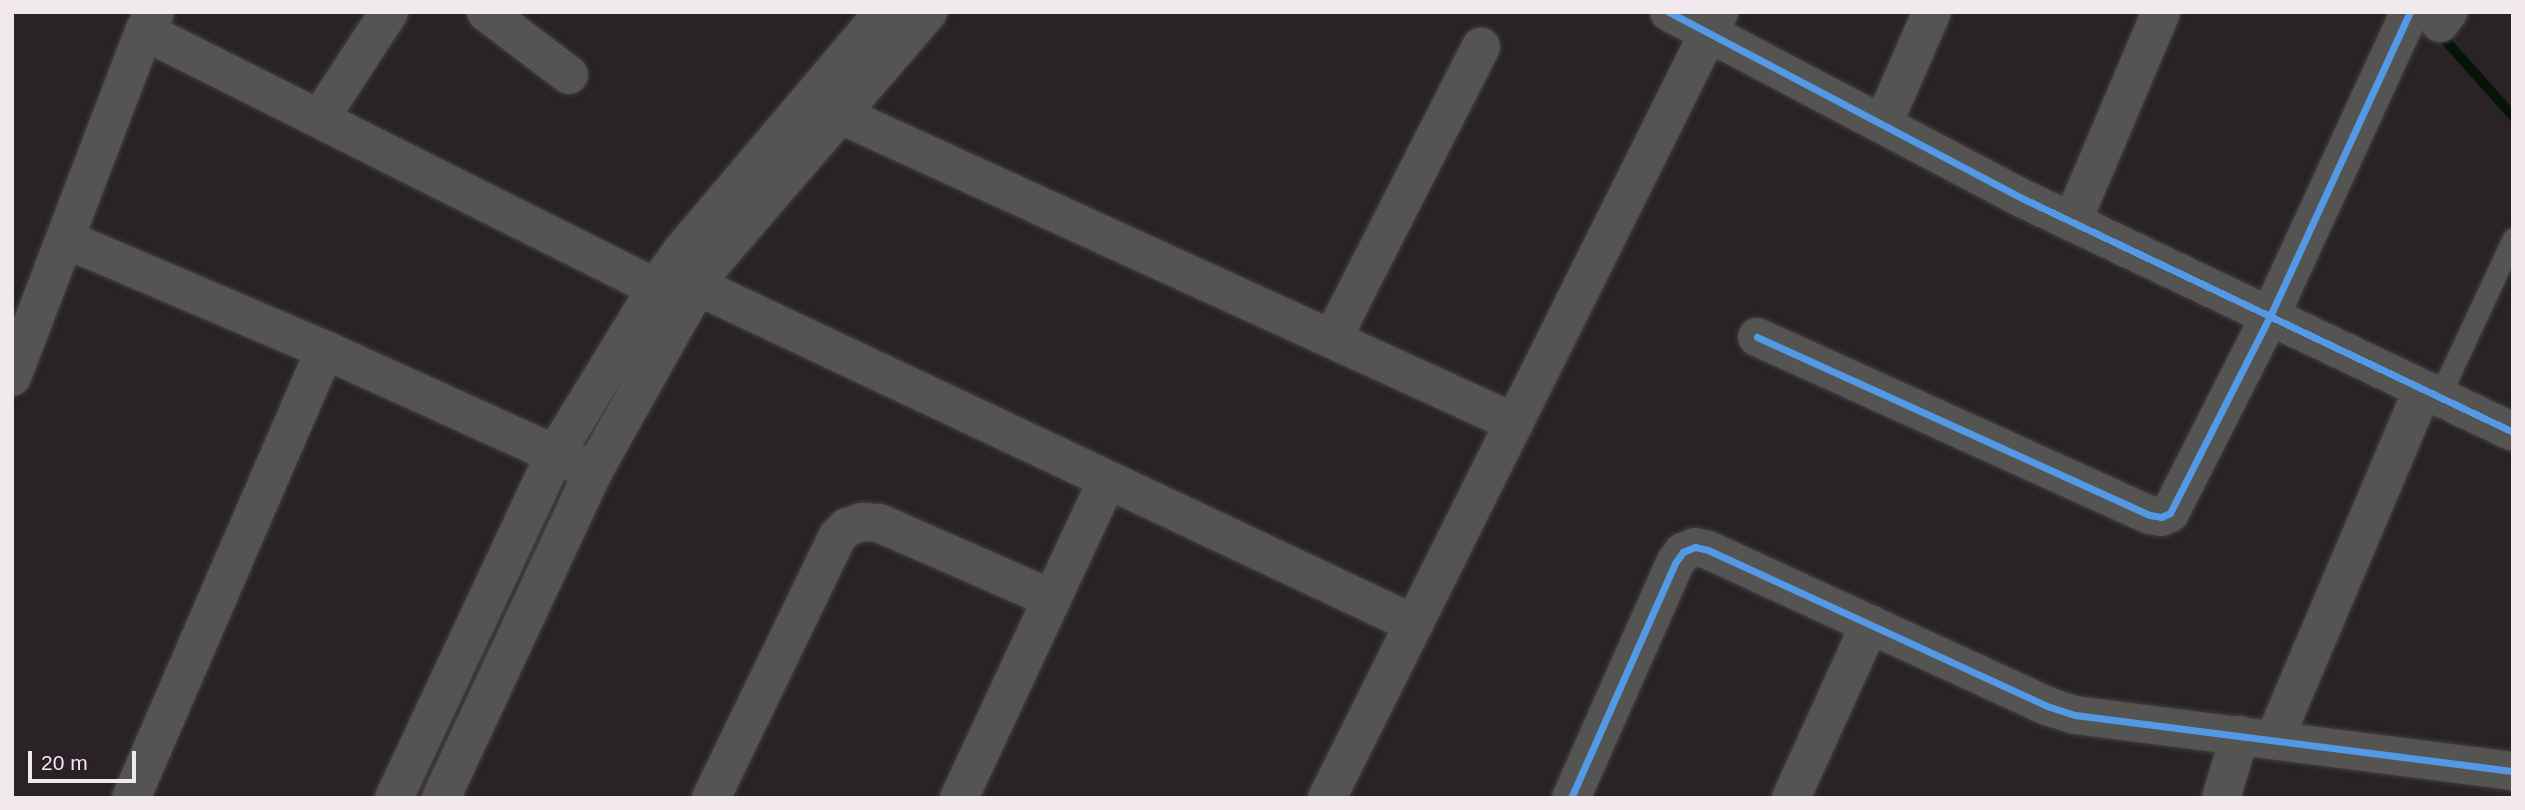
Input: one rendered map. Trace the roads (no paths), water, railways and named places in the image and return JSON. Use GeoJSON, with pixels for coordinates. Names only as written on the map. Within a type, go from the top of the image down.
{"type":"FeatureCollection","features":[{"type":"Feature","properties":{"kind":"street"},"geometry":{"type":"LineString","coordinates":[[320,118],[388,12]]}},
{"type":"Feature","properties":{"kind":"street"},"geometry":{"type":"LineString","coordinates":[[486,12],[569,75]]}},
{"type":"Feature","properties":{"kind":"street"},"geometry":{"type":"LineString","coordinates":[[394,798],[555,454],[680,293],[707,270],[824,108],[884,12]]}},
{"type":"Feature","properties":{"kind":"street"},"geometry":{"type":"LineString","coordinates":[[824,108],[928,12]]}},
{"type":"Feature","properties":{"kind":"street"},"geometry":{"type":"LineString","coordinates":[[1669,12],[1715,23],[1883,124],[2072,222],[2513,432]]}},
{"type":"Feature","properties":{"kind":"street"},"geometry":{"type":"LineString","coordinates":[[1883,124],[1932,12]]}},
{"type":"Feature","properties":{"kind":"street"},"geometry":{"type":"LineString","coordinates":[[2072,222],[2161,12]]}},
{"type":"Feature","properties":{"kind":"street"},"geometry":{"type":"LineString","coordinates":[[1757,337],[2150,515],[2161,517],[2170,513],[2270,316],[2432,16]]}},
{"type":"Feature","properties":{"kind":"street"},"geometry":{"type":"LineString","coordinates":[[12,377],[150,21],[320,118],[680,293],[1107,480],[1414,624]]}},
{"type":"Feature","properties":{"kind":"street"},"geometry":{"type":"LineString","coordinates":[[1327,798],[1715,23]]}},
{"type":"Feature","properties":{"kind":"street"},"geometry":{"type":"LineString","coordinates":[[1332,340],[1481,47]]}},
{"type":"Feature","properties":{"kind":"street"},"geometry":{"type":"LineString","coordinates":[[824,108],[1515,423]]}},
{"type":"Feature","properties":{"kind":"street"},"geometry":{"type":"LineString","coordinates":[[65,239],[325,350],[593,472]]}},
{"type":"Feature","properties":{"kind":"street"},"geometry":{"type":"LineString","coordinates":[[441,798],[680,293]]}},
{"type":"Feature","properties":{"kind":"street"},"geometry":{"type":"LineString","coordinates":[[131,798],[325,350]]}},
{"type":"Feature","properties":{"kind":"street"},"geometry":{"type":"LineString","coordinates":[[2221,798],[2257,738],[2431,393]]}},
{"type":"Feature","properties":{"kind":"street"},"geometry":{"type":"LineString","coordinates":[[959,798],[1107,480]]}},
{"type":"Feature","properties":{"kind":"street"},"geometry":{"type":"LineString","coordinates":[[711,798],[837,537],[847,527],[862,522],[879,523],[1052,599]]}},
{"type":"Feature","properties":{"kind":"street"},"geometry":{"type":"LineString","coordinates":[[1571,798],[1675,563],[1683,552],[1695,548],[1708,550],[2050,707],[2075,715],[2513,771]]}},
{"type":"Feature","properties":{"kind":"street"},"geometry":{"type":"LineString","coordinates":[[1791,798],[1870,624]]}},
{"type":"Feature","properties":{"kind":"lane"},"geometry":{"type":"LineString","coordinates":[[2431,393],[2513,238]]}},
{"type":"Feature","properties":{"kind":"waterway"},"geometry":{"type":"LineString","coordinates":[[2436,30],[2513,116]]}}]}
